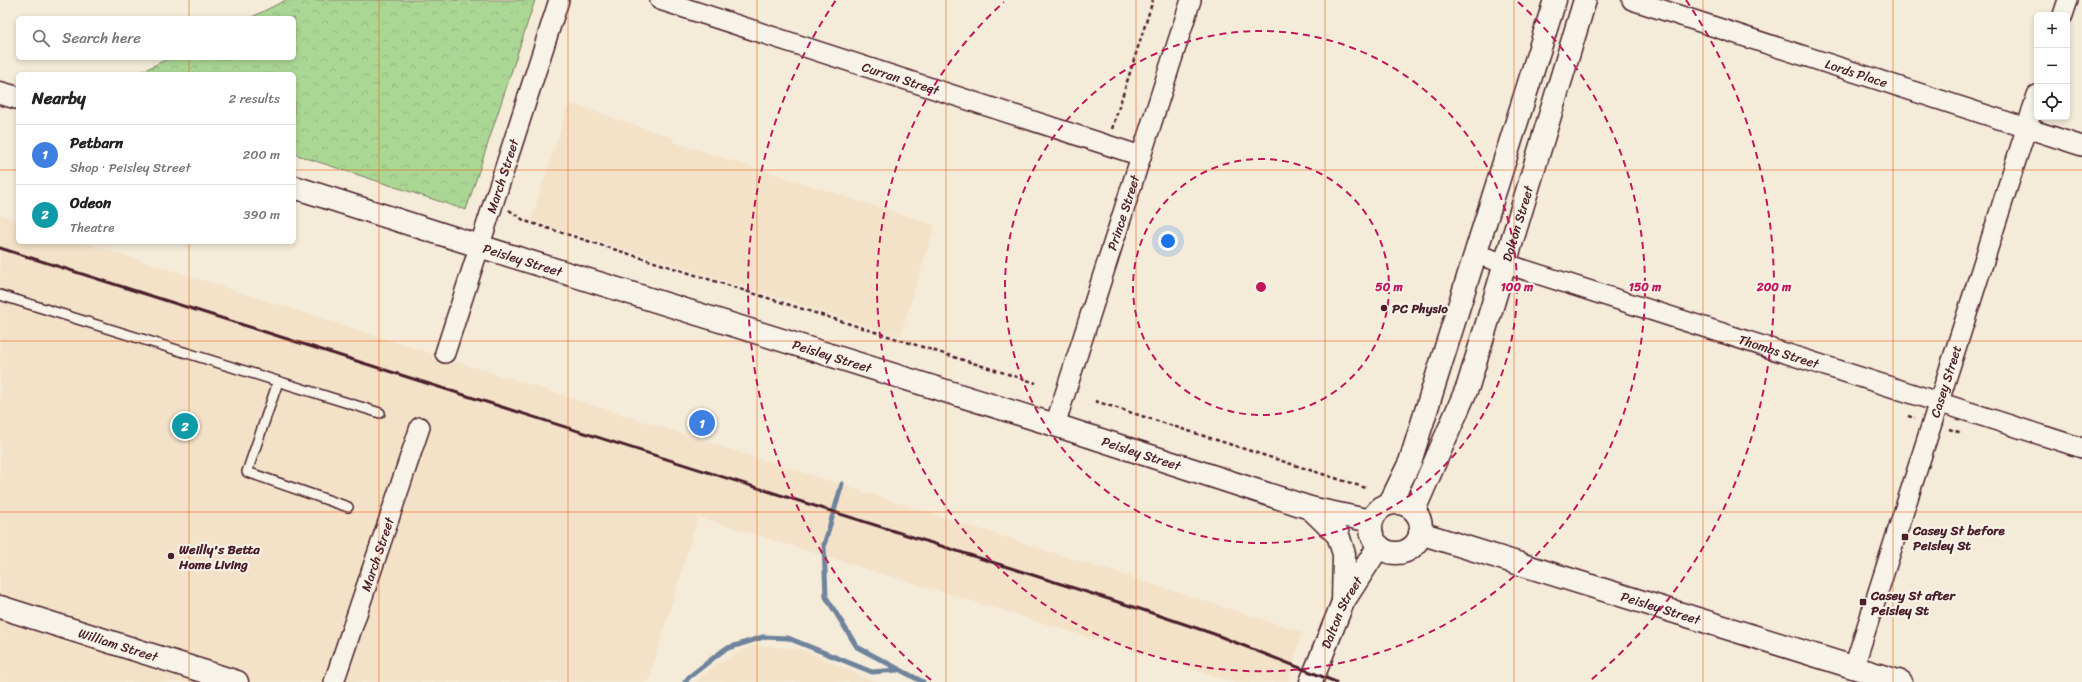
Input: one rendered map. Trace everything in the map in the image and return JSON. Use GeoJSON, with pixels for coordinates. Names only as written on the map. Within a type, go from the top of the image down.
{"type":"FeatureCollection","features":[{"type":"Feature","properties":{"kind":"main road"},"geometry":{"type":"LineString","coordinates":[[1390,503],[1403,504],[1414,510],[1420,521],[1420,533],[1413,546],[1400,553],[1392,553],[1379,546],[1372,535],[1372,521],[1378,510],[1390,503],[1410,462],[1555,0]]}},
{"type":"Feature","properties":{"kind":"main road","name":"Dalton Street"},"geometry":{"type":"LineString","coordinates":[[1414,510],[1468,386],[1585,0]]}},
{"type":"Feature","properties":{"kind":"main road"},"geometry":{"type":"LineString","coordinates":[[0,93],[16,97]]}},
{"type":"Feature","properties":{"kind":"main road","name":"Peisley Street"},"geometry":{"type":"LineString","coordinates":[[296,188],[479,246],[1055,424],[1310,508],[1372,521]]}},
{"type":"Feature","properties":{"kind":"main road"},"geometry":{"type":"LineString","coordinates":[[1310,508],[1338,535],[1344,554],[1343,602]]}},
{"type":"Feature","properties":{"kind":"main road","name":"Peisley Street"},"geometry":{"type":"LineString","coordinates":[[1420,533],[1901,682]]}},
{"type":"Feature","properties":{"kind":"main road","name":"Dalton Street"},"geometry":{"type":"LineString","coordinates":[[1311,682],[1343,602],[1379,546]]}},
{"type":"Feature","properties":{"kind":"main road","name":"William Street"},"geometry":{"type":"LineString","coordinates":[[0,607],[237,682]]}},
{"type":"Feature","properties":{"kind":"street","name":"March Street"},"geometry":{"type":"LineString","coordinates":[[445,353],[559,0]]}},
{"type":"Feature","properties":{"kind":"street","name":"Curran Street"},"geometry":{"type":"LineString","coordinates":[[660,0],[1141,156]]}},
{"type":"Feature","properties":{"kind":"street","name":"Prince Street"},"geometry":{"type":"LineString","coordinates":[[1055,424],[1191,0]]}},
{"type":"Feature","properties":{"kind":"street","name":"Lords Place"},"geometry":{"type":"LineString","coordinates":[[1632,0],[2082,146]]}},
{"type":"Feature","properties":{"kind":"street"},"geometry":{"type":"LineString","coordinates":[[2064,12],[2068,0]]}},
{"type":"Feature","properties":{"kind":"street","name":"Casey Street"},"geometry":{"type":"LineString","coordinates":[[1854,667],[2034,105]]}},
{"type":"Feature","properties":{"kind":"street","name":"Thomas Street"},"geometry":{"type":"LineString","coordinates":[[1475,254],[1939,401],[2082,448]]}},
{"type":"Feature","properties":{"kind":"street","name":"March Street"},"geometry":{"type":"LineString","coordinates":[[334,682],[420,427]]}},
{"type":"Feature","properties":{"kind":"lane"},"geometry":{"type":"LineString","coordinates":[[0,296],[380,413]]}},
{"type":"Feature","properties":{"kind":"lane"},"geometry":{"type":"LineString","coordinates":[[278,382],[247,472],[348,507]]}},
{"type":"Feature","properties":{"kind":"path"},"geometry":{"type":"LineString","coordinates":[[1107,145],[1153,0]]}},
{"type":"Feature","properties":{"kind":"path"},"geometry":{"type":"LineString","coordinates":[[494,201],[525,221],[1036,383]]}},
{"type":"Feature","properties":{"kind":"path"},"geometry":{"type":"LineString","coordinates":[[1095,401],[1366,488]]}},
{"type":"Feature","properties":{"kind":"shaded area"},"geometry":{"type":"Polygon","coordinates":[[[569,103],[674,138],[673,142],[935,225],[900,336],[531,220],[569,103]]]}},
{"type":"Feature","properties":{"kind":"shaded area"},"geometry":{"type":"Polygon","coordinates":[[[0,215],[16,220],[16,244],[89,244],[1302,632],[1288,682],[1235,682],[698,517],[648,682],[0,682],[0,215]]]}},
{"type":"Feature","properties":{"kind":"shaded area"},"geometry":{"type":"Polygon","coordinates":[[[752,645],[801,649],[875,682],[696,682],[712,667],[752,645]]]}},
{"type":"Feature","properties":{"kind":"green space"},"geometry":{"type":"Polygon","coordinates":[[[286,0],[535,0],[466,210],[296,155],[296,72],[141,72],[165,60],[296,60],[296,16],[254,16],[286,0]]]}},
{"type":"Feature","properties":{"kind":"waterway"},"geometry":{"type":"LineString","coordinates":[[842,484],[824,545],[826,597],[857,647],[923,682]]}},
{"type":"Feature","properties":{"kind":"waterway"},"geometry":{"type":"LineString","coordinates":[[685,682],[689,677],[725,649],[763,637],[788,638],[872,672],[897,670]]}},
{"type":"Feature","properties":{"kind":"railway"},"geometry":{"type":"LineString","coordinates":[[0,248],[1137,608],[1214,634],[1336,682]]}},
{"type":"Feature","properties":{"kind":"place","name":"PC Physio"},"geometry":{"type":"Point","coordinates":[1384,308]}},
{"type":"Feature","properties":{"kind":"place","name":"Petbarn"},"geometry":{"type":"Point","coordinates":[702,423]}},
{"type":"Feature","properties":{"kind":"place","name":"Odeon"},"geometry":{"type":"Point","coordinates":[185,426]}},
{"type":"Feature","properties":{"kind":"place","name":"Casey St before Peisley St"},"geometry":{"type":"Point","coordinates":[1905,537]}},
{"type":"Feature","properties":{"kind":"place","name":"Weilly's Betta Home Living"},"geometry":{"type":"Point","coordinates":[171,556]}},
{"type":"Feature","properties":{"kind":"place","name":"Casey St after Peisley St"},"geometry":{"type":"Point","coordinates":[1863,602]}}]}
